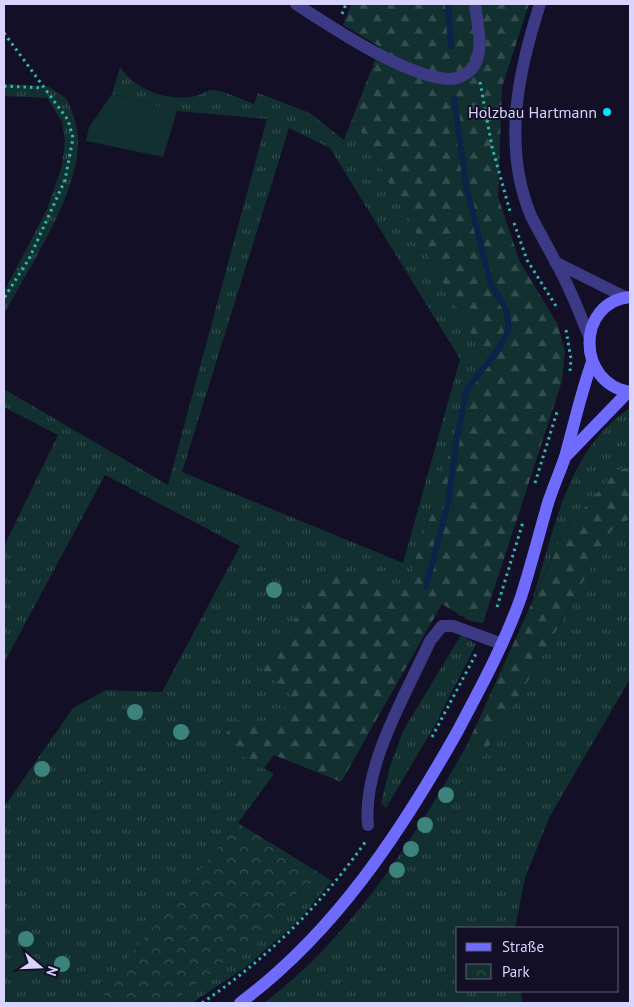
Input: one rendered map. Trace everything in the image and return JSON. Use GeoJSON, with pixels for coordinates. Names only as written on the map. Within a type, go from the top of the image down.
{"type":"FeatureCollection","features":[{"type":"Feature","properties":{"kind":"main road"},"geometry":{"type":"LineString","coordinates":[[565,457],[629,392],[607,383],[592,362],[589,349],[589,336],[593,323],[601,312],[612,303],[628,297]]}},
{"type":"Feature","properties":{"kind":"main road"},"geometry":{"type":"LineString","coordinates":[[240,1003],[284,966],[312,939],[380,856],[437,766],[488,674],[521,596],[549,501],[565,457],[592,362]]}},
{"type":"Feature","properties":{"kind":"street"},"geometry":{"type":"LineString","coordinates":[[296,4],[382,55],[422,74],[449,79],[466,74],[475,65],[480,41],[475,4]]}},
{"type":"Feature","properties":{"kind":"street"},"geometry":{"type":"LineString","coordinates":[[540,4],[527,45],[519,80],[515,117],[516,154],[530,214],[547,248],[557,263],[589,336]]}},
{"type":"Feature","properties":{"kind":"street"},"geometry":{"type":"LineString","coordinates":[[557,263],[628,297]]}},
{"type":"Feature","properties":{"kind":"street"},"geometry":{"type":"LineString","coordinates":[[369,830],[367,812],[370,786],[377,758],[430,641],[442,626],[453,626],[502,644]]}},
{"type":"Feature","properties":{"kind":"path"},"geometry":{"type":"LineString","coordinates":[[4,33],[68,120],[73,138],[64,180],[29,259],[4,298]]}},
{"type":"Feature","properties":{"kind":"path"},"geometry":{"type":"LineString","coordinates":[[4,86],[44,88]]}},
{"type":"Feature","properties":{"kind":"path"},"geometry":{"type":"LineString","coordinates":[[565,328],[571,359],[569,375]]}},
{"type":"Feature","properties":{"kind":"path"},"geometry":{"type":"LineString","coordinates":[[532,492],[558,410]]}},
{"type":"Feature","properties":{"kind":"path"},"geometry":{"type":"LineString","coordinates":[[428,744],[484,637],[497,608],[524,518]]}},
{"type":"Feature","properties":{"kind":"path"},"geometry":{"type":"LineString","coordinates":[[202,1003],[246,971],[294,930],[337,879],[369,830]]}},
{"type":"Feature","properties":{"kind":"green space"},"geometry":{"type":"Polygon","coordinates":[[[351,4],[529,4],[502,87],[498,197],[520,262],[558,325],[565,352],[562,381],[483,623],[470,621],[442,604],[341,782],[274,755],[264,768],[219,743],[236,720],[274,729],[291,694],[260,668],[335,565],[380,585],[408,583],[481,352],[353,117],[380,47],[343,25],[351,4]]]}},
{"type":"Feature","properties":{"kind":"green space"},"geometry":{"type":"Polygon","coordinates":[[[120,67],[134,82],[163,96],[185,97],[213,90],[254,104],[258,93],[310,113],[344,140],[353,117],[481,352],[408,583],[261,668],[291,694],[274,730],[236,721],[219,743],[274,774],[238,823],[101,992],[118,1003],[4,1003],[4,807],[73,708],[106,690],[162,692],[240,546],[105,475],[4,663],[4,546],[58,435],[4,407],[4,389],[168,485],[267,119],[177,111],[112,94],[120,67]],[[289,128],[182,472],[403,563],[460,359],[330,148],[289,128]]]}},
{"type":"Feature","properties":{"kind":"green space"},"geometry":{"type":"Polygon","coordinates":[[[4,84],[48,86],[67,99],[76,124],[78,139],[71,183],[62,206],[39,252],[4,314],[4,292],[47,209],[62,166],[65,140],[62,122],[47,98],[4,96],[4,84]]]}},
{"type":"Feature","properties":{"kind":"green space"},"geometry":{"type":"Polygon","coordinates":[[[112,94],[177,111],[163,157],[86,141],[89,127],[112,94]]]}},
{"type":"Feature","properties":{"kind":"green space"},"geometry":{"type":"Polygon","coordinates":[[[630,408],[630,467],[616,471],[565,530],[532,601],[556,521],[577,469],[591,446],[609,425],[630,408]]]}},
{"type":"Feature","properties":{"kind":"green space"},"geometry":{"type":"Polygon","coordinates":[[[630,467],[630,518],[611,531],[535,669],[481,759],[468,743],[565,530],[616,471],[630,467]]]}},
{"type":"Feature","properties":{"kind":"green space"},"geometry":{"type":"Polygon","coordinates":[[[630,518],[630,679],[550,816],[525,878],[515,927],[456,927],[456,992],[521,992],[522,1003],[264,1003],[326,947],[379,884],[426,814],[468,743],[481,759],[535,669],[611,531],[630,518]]]}},
{"type":"Feature","properties":{"kind":"green space"},"geometry":{"type":"Polygon","coordinates":[[[461,635],[476,644],[435,725],[386,808],[381,803],[390,766],[403,731],[461,635]]]}},
{"type":"Feature","properties":{"kind":"green space"},"geometry":{"type":"Polygon","coordinates":[[[238,823],[318,872],[267,924],[214,971],[170,1003],[118,1003],[100,992],[238,823]]]}},
{"type":"Feature","properties":{"kind":"green space"},"geometry":{"type":"Polygon","coordinates":[[[318,872],[332,881],[295,924],[246,967],[192,1003],[170,1003],[247,941],[318,872]]]}},
{"type":"Feature","properties":{"kind":"waterway"},"geometry":{"type":"LineString","coordinates":[[448,4],[451,46]]}},
{"type":"Feature","properties":{"kind":"waterway"},"geometry":{"type":"LineString","coordinates":[[426,586],[448,503],[457,438],[467,389],[497,351],[509,329],[506,309],[491,285],[466,185],[454,98]]}},
{"type":"Feature","properties":{"kind":"place","name":"Holzbau Hartmann"},"geometry":{"type":"Point","coordinates":[607,112]}}]}
